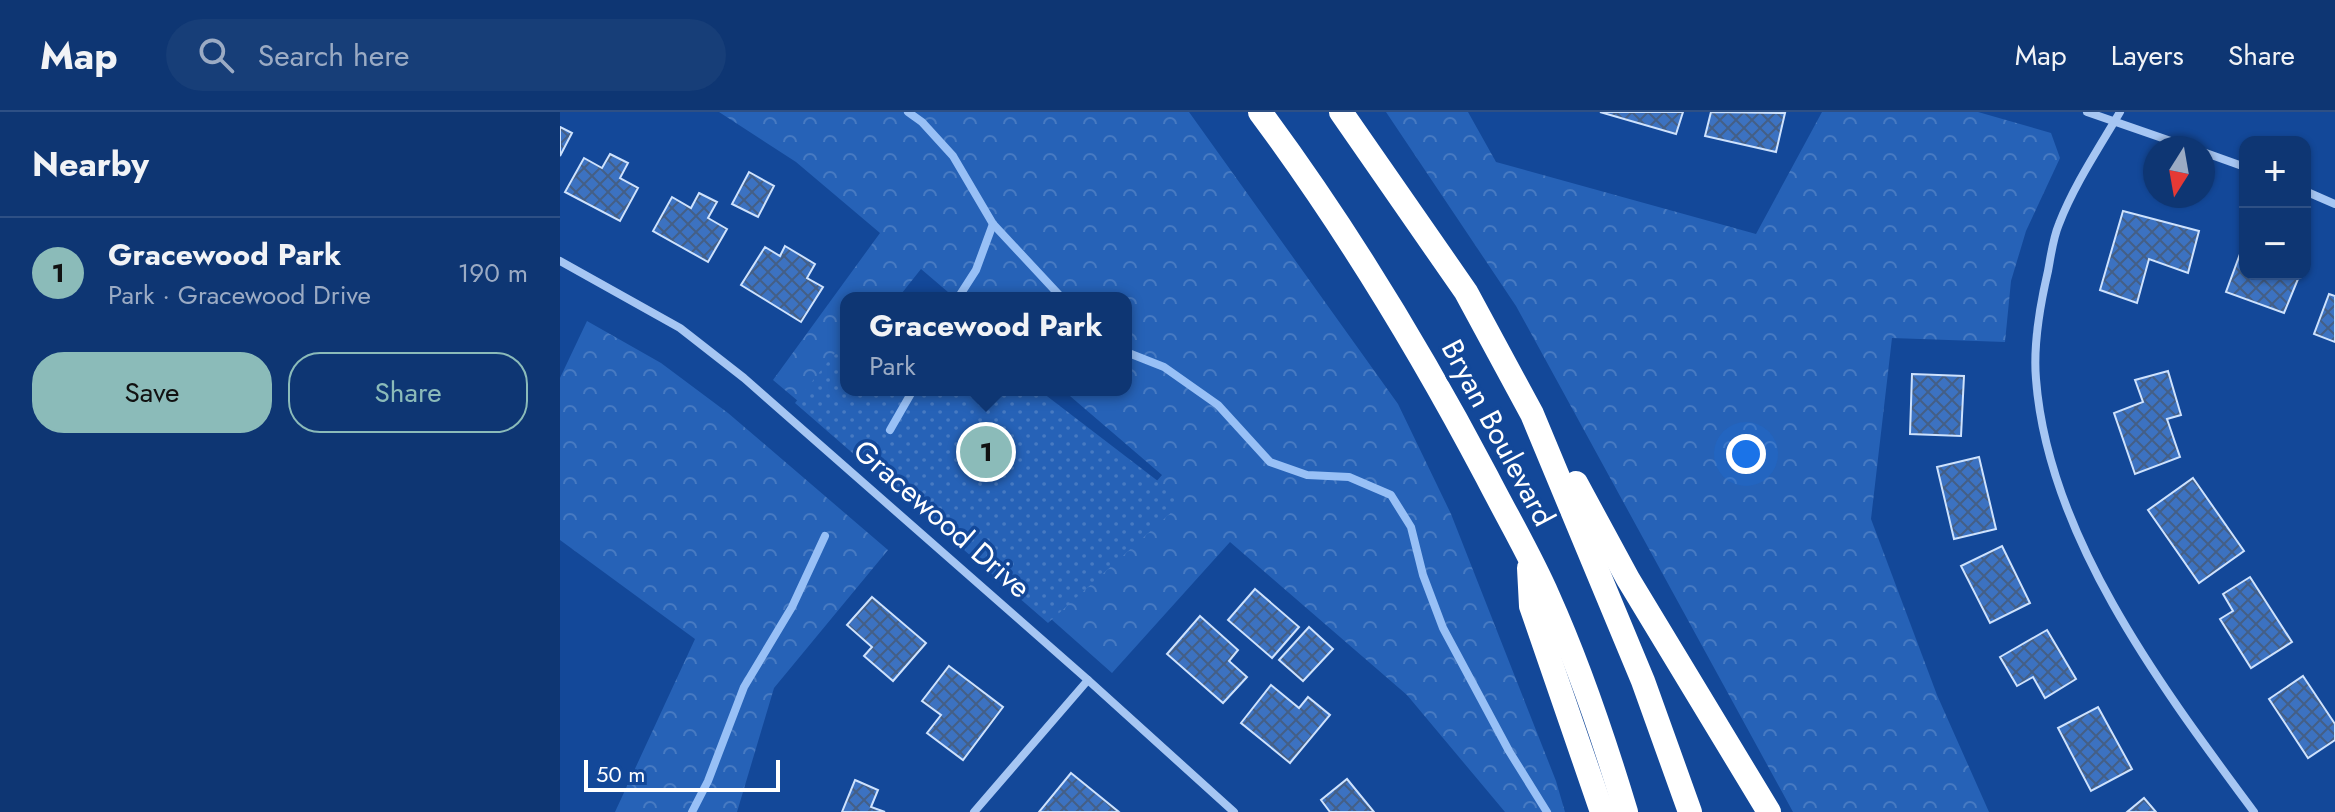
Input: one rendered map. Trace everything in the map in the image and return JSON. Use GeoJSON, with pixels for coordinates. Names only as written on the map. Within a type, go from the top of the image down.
{"type":"FeatureCollection","features":[{"type":"Feature","properties":{"kind":"highway","name":"Bryan Boulevard"},"geometry":{"type":"LineString","coordinates":[[1260,112],[1392,305],[1529,557],[1548,595],[1595,716],[1626,812]]}},
{"type":"Feature","properties":{"kind":"highway","name":"Bryan Boulevard"},"geometry":{"type":"LineString","coordinates":[[1341,112],[1466,292],[1532,414],[1643,681],[1690,812]]}},
{"type":"Feature","properties":{"kind":"highway"},"geometry":{"type":"LineString","coordinates":[[1532,414],[1769,812]]}},
{"type":"Feature","properties":{"kind":"highway"},"geometry":{"type":"LineString","coordinates":[[1529,557],[1531,606],[1602,812]]}},
{"type":"Feature","properties":{"kind":"street"},"geometry":{"type":"LineString","coordinates":[[2087,112],[2118,116],[2164,136]]}},
{"type":"Feature","properties":{"kind":"street"},"geometry":{"type":"LineString","coordinates":[[2118,116],[2059,224],[2041,301],[2036,377],[2047,450],[2071,516],[2107,591],[2150,666],[2254,812]]}},
{"type":"Feature","properties":{"kind":"street"},"geometry":{"type":"LineString","coordinates":[[2215,156],[2239,165]]}},
{"type":"Feature","properties":{"kind":"street"},"geometry":{"type":"LineString","coordinates":[[2311,194],[2335,204]]}},
{"type":"Feature","properties":{"kind":"street","name":"Gracewood Drive"},"geometry":{"type":"LineString","coordinates":[[560,261],[680,328],[733,369],[1234,812]]}},
{"type":"Feature","properties":{"kind":"street"},"geometry":{"type":"LineString","coordinates":[[974,812],[1088,680]]}},
{"type":"Feature","properties":{"kind":"green space"},"geometry":{"type":"Polygon","coordinates":[[[719,112],[1189,112],[1398,404],[1451,514],[1556,781],[1565,812],[1505,812],[1407,695],[1230,542],[1112,673],[1042,611],[1162,475],[1070,396],[1132,396],[1132,292],[948,292],[921,269],[903,292],[840,292],[840,374],[811,412],[773,380],[880,233],[796,162],[719,112]]]}},
{"type":"Feature","properties":{"kind":"green space"},"geometry":{"type":"Polygon","coordinates":[[[1386,112],[1468,112],[1496,162],[1756,234],[1822,112],[1978,112],[2051,133],[2060,158],[2026,231],[2011,281],[2005,342],[1892,338],[1871,519],[1937,695],[1989,812],[1793,812],[1516,306],[1386,112]]]}},
{"type":"Feature","properties":{"kind":"green space"},"geometry":{"type":"Polygon","coordinates":[[[587,321],[661,363],[728,413],[888,550],[774,688],[737,812],[615,812],[695,639],[560,540],[560,378],[587,321]]]}},
{"type":"Feature","properties":{"kind":"green space"},"geometry":{"type":"Polygon","coordinates":[[[840,347],[840,396],[1047,396],[1184,501],[1048,623],[795,403],[840,347]]]}},
{"type":"Feature","properties":{"kind":"building"},"geometry":{"type":"Polygon","coordinates":[[[1600,112],[1683,112],[1676,134],[1600,112]]]}},
{"type":"Feature","properties":{"kind":"building"},"geometry":{"type":"Polygon","coordinates":[[[1711,112],[1785,113],[1776,152],[1705,136],[1711,112]]]}},
{"type":"Feature","properties":{"kind":"building"},"geometry":{"type":"Polygon","coordinates":[[[560,127],[572,133],[560,156],[560,127]]]}},
{"type":"Feature","properties":{"kind":"building"},"geometry":{"type":"Polygon","coordinates":[[[610,154],[628,163],[620,178],[638,188],[620,221],[565,192],[584,158],[602,168],[610,154]]]}},
{"type":"Feature","properties":{"kind":"building"},"geometry":{"type":"Polygon","coordinates":[[[749,172],[774,186],[758,217],[732,204],[749,172]]]}},
{"type":"Feature","properties":{"kind":"building"},"geometry":{"type":"Polygon","coordinates":[[[699,193],[717,202],[708,218],[727,229],[708,262],[653,231],[672,197],[691,208],[699,193]]]}},
{"type":"Feature","properties":{"kind":"building"},"geometry":{"type":"Polygon","coordinates":[[[2123,211],[2199,231],[2188,273],[2149,259],[2137,303],[2100,290],[2123,211]]]}},
{"type":"Feature","properties":{"kind":"building"},"geometry":{"type":"Polygon","coordinates":[[[785,246],[815,264],[807,278],[823,287],[801,322],[741,285],[765,247],[780,256],[785,246]]]}},
{"type":"Feature","properties":{"kind":"building"},"geometry":{"type":"Polygon","coordinates":[[[2239,257],[2239,280],[2298,280],[2284,313],[2226,292],[2239,257]]]}},
{"type":"Feature","properties":{"kind":"building"},"geometry":{"type":"Polygon","coordinates":[[[2329,294],[2335,296],[2335,342],[2314,334],[2329,294]]]}},
{"type":"Feature","properties":{"kind":"building"},"geometry":{"type":"Polygon","coordinates":[[[2168,371],[2181,415],[2167,419],[2180,457],[2135,474],[2114,413],[2143,402],[2135,380],[2168,371]]]}},
{"type":"Feature","properties":{"kind":"building"},"geometry":{"type":"Polygon","coordinates":[[[1912,374],[1964,376],[1961,436],[1910,434],[1912,374]]]}},
{"type":"Feature","properties":{"kind":"building"},"geometry":{"type":"Polygon","coordinates":[[[1979,457],[1996,529],[1954,539],[1937,467],[1979,457]]]}},
{"type":"Feature","properties":{"kind":"building"},"geometry":{"type":"Polygon","coordinates":[[[2193,478],[2244,551],[2199,583],[2148,510],[2193,478]]]}},
{"type":"Feature","properties":{"kind":"building"},"geometry":{"type":"Polygon","coordinates":[[[2002,546],[2030,603],[1990,623],[1961,566],[2002,546]]]}},
{"type":"Feature","properties":{"kind":"building"},"geometry":{"type":"Polygon","coordinates":[[[2250,577],[2292,642],[2251,668],[2220,619],[2233,611],[2223,594],[2250,577]]]}},
{"type":"Feature","properties":{"kind":"building"},"geometry":{"type":"Polygon","coordinates":[[[1255,589],[1299,627],[1272,658],[1228,620],[1255,589]]]}},
{"type":"Feature","properties":{"kind":"building"},"geometry":{"type":"Polygon","coordinates":[[[872,597],[926,643],[893,681],[864,656],[872,647],[847,625],[872,597]]]}},
{"type":"Feature","properties":{"kind":"building"},"geometry":{"type":"Polygon","coordinates":[[[1200,616],[1238,650],[1229,661],[1247,677],[1223,703],[1167,654],[1200,616]]]}},
{"type":"Feature","properties":{"kind":"building"},"geometry":{"type":"Polygon","coordinates":[[[1309,627],[1333,649],[1303,681],[1279,660],[1309,627]]]}},
{"type":"Feature","properties":{"kind":"building"},"geometry":{"type":"Polygon","coordinates":[[[2047,630],[2076,679],[2045,698],[2033,677],[2017,686],[2000,657],[2047,630]]]}},
{"type":"Feature","properties":{"kind":"building"},"geometry":{"type":"Polygon","coordinates":[[[949,666],[1003,707],[963,760],[927,733],[941,715],[922,701],[949,666]]]}},
{"type":"Feature","properties":{"kind":"building"},"geometry":{"type":"Polygon","coordinates":[[[2303,676],[2335,724],[2335,740],[2308,758],[2269,699],[2303,676]]]}},
{"type":"Feature","properties":{"kind":"building"},"geometry":{"type":"Polygon","coordinates":[[[1271,685],[1299,708],[1308,697],[1330,715],[1290,763],[1241,723],[1271,685]]]}},
{"type":"Feature","properties":{"kind":"building"},"geometry":{"type":"Polygon","coordinates":[[[2098,707],[2132,769],[2091,791],[2058,728],[2098,707]]]}},
{"type":"Feature","properties":{"kind":"building"},"geometry":{"type":"Polygon","coordinates":[[[1071,773],[1119,812],[1039,812],[1071,773]]]}},
{"type":"Feature","properties":{"kind":"building"},"geometry":{"type":"Polygon","coordinates":[[[1347,779],[1374,812],[1330,812],[1321,800],[1347,779]]]}},
{"type":"Feature","properties":{"kind":"building"},"geometry":{"type":"Polygon","coordinates":[[[855,780],[878,790],[871,807],[885,812],[842,812],[855,780]]]}},
{"type":"Feature","properties":{"kind":"building"},"geometry":{"type":"Polygon","coordinates":[[[2144,798],[2156,812],[2127,812],[2144,798]]]}},
{"type":"Feature","properties":{"kind":"waterway"},"geometry":{"type":"LineString","coordinates":[[908,112],[922,122],[953,156],[993,224],[1056,292]]}},
{"type":"Feature","properties":{"kind":"waterway"},"geometry":{"type":"LineString","coordinates":[[962,292],[976,270],[993,224]]}},
{"type":"Feature","properties":{"kind":"waterway"},"geometry":{"type":"LineString","coordinates":[[1132,354],[1164,367],[1218,405],[1270,462],[1307,475],[1349,477],[1391,495],[1411,527],[1423,575],[1443,628],[1509,751],[1547,812]]}},
{"type":"Feature","properties":{"kind":"waterway"},"geometry":{"type":"LineString","coordinates":[[890,430],[910,396]]}},
{"type":"Feature","properties":{"kind":"waterway"},"geometry":{"type":"LineString","coordinates":[[692,812],[708,781],[744,687],[792,607],[825,536]]}},
{"type":"Feature","properties":{"kind":"place","name":"Gracewood Park"},"geometry":{"type":"Point","coordinates":[986,452]}}]}
